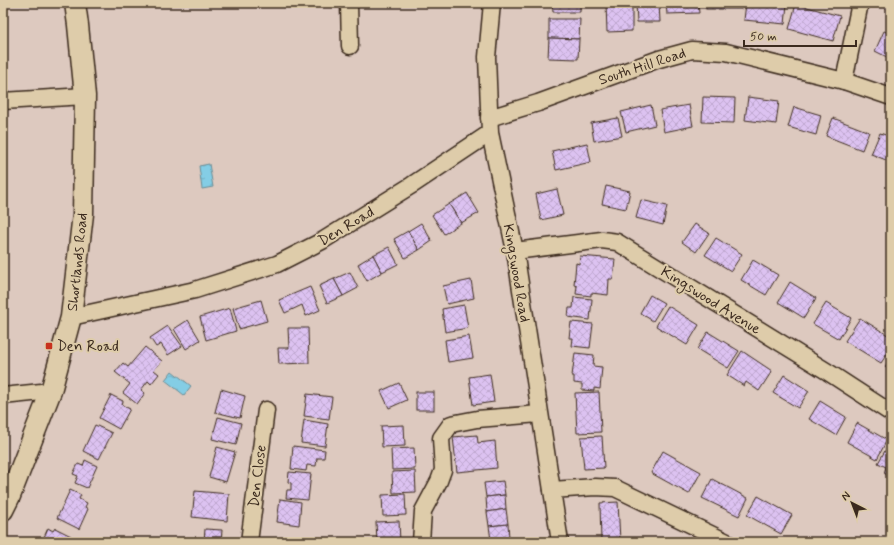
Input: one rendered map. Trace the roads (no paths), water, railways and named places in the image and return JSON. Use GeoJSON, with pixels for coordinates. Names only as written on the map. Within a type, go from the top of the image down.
{"type":"FeatureCollection","features":[{"type":"Feature","properties":{"kind":"street","name":"Shortlands Road"},"geometry":{"type":"LineString","coordinates":[[3,510],[13,489],[51,391],[71,318],[83,214],[85,96],[75,3]]}},
{"type":"Feature","properties":{"kind":"street"},"geometry":{"type":"LineString","coordinates":[[349,3],[350,46]]}},
{"type":"Feature","properties":{"kind":"street","name":"Kingswood Road"},"geometry":{"type":"LineString","coordinates":[[492,3],[487,57],[490,126],[515,251],[560,542]]}},
{"type":"Feature","properties":{"kind":"street"},"geometry":{"type":"LineString","coordinates":[[844,81],[860,3]]}},
{"type":"Feature","properties":{"kind":"street","name":"South Hill Road"},"geometry":{"type":"LineString","coordinates":[[490,126],[538,103],[659,59],[692,50],[726,52],[844,81],[891,97]]}},
{"type":"Feature","properties":{"kind":"street"},"geometry":{"type":"LineString","coordinates":[[3,101],[85,96]]}},
{"type":"Feature","properties":{"kind":"street","name":"Den Road"},"geometry":{"type":"LineString","coordinates":[[71,318],[195,290],[278,264],[322,242],[393,197],[490,126]]}},
{"type":"Feature","properties":{"kind":"street","name":"Kingswood Avenue"},"geometry":{"type":"LineString","coordinates":[[515,251],[602,240],[617,242],[828,372],[891,413]]}},
{"type":"Feature","properties":{"kind":"street"},"geometry":{"type":"LineString","coordinates":[[3,396],[51,391]]}},
{"type":"Feature","properties":{"kind":"street","name":"Den Close"},"geometry":{"type":"LineString","coordinates":[[249,542],[266,410]]}},
{"type":"Feature","properties":{"kind":"street"},"geometry":{"type":"LineString","coordinates":[[421,542],[423,511],[439,482],[443,470],[441,438],[451,424],[478,419],[539,414]]}},
{"type":"Feature","properties":{"kind":"street"},"geometry":{"type":"LineString","coordinates":[[552,490],[595,487],[615,488],[728,542]]}},
{"type":"Feature","properties":{"kind":"water"},"geometry":{"type":"Polygon","coordinates":[[[209,164],[213,187],[202,189],[199,166],[209,164]]]}},
{"type":"Feature","properties":{"kind":"water"},"geometry":{"type":"Polygon","coordinates":[[[172,371],[191,386],[184,395],[165,380],[172,371]]]}},
{"type":"Feature","properties":{"kind":"place","name":"Den Road"},"geometry":{"type":"Point","coordinates":[49,346]}}]}
